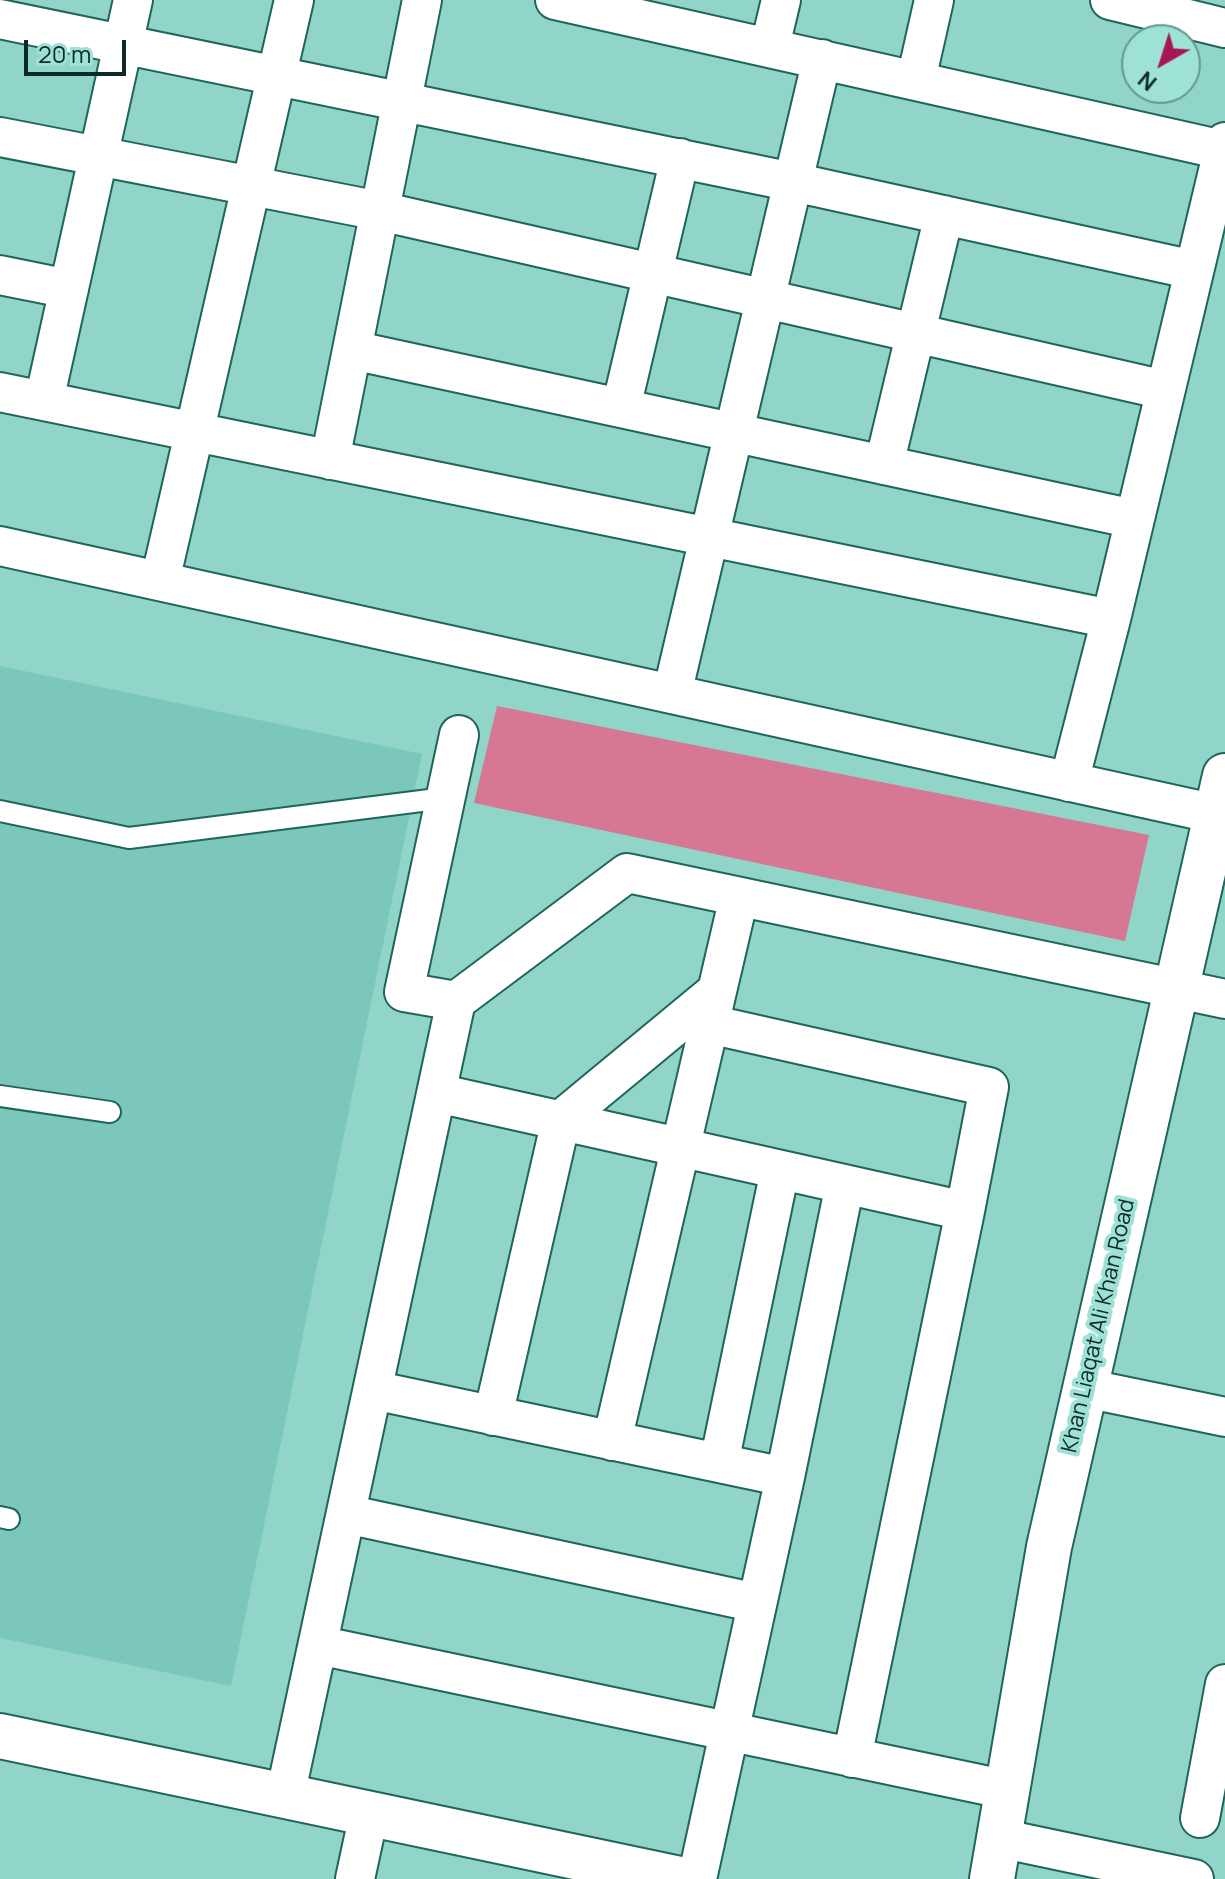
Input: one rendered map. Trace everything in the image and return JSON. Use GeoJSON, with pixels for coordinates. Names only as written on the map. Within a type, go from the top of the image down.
{"type":"FeatureCollection","features":[{"type":"Feature","properties":{"kind":"street"},"geometry":{"type":"LineString","coordinates":[[44,401],[133,0]]}},
{"type":"Feature","properties":{"kind":"street"},"geometry":{"type":"LineString","coordinates":[[160,581],[294,0]]}},
{"type":"Feature","properties":{"kind":"street"},"geometry":{"type":"LineString","coordinates":[[330,460],[422,0]]}},
{"type":"Feature","properties":{"kind":"street"},"geometry":{"type":"LineString","coordinates":[[555,0],[1224,146],[1069,782]]}},
{"type":"Feature","properties":{"kind":"street"},"geometry":{"type":"LineString","coordinates":[[770,46],[781,0]]}},
{"type":"Feature","properties":{"kind":"street"},"geometry":{"type":"LineString","coordinates":[[916,80],[934,0]]}},
{"type":"Feature","properties":{"kind":"street"},"geometry":{"type":"LineString","coordinates":[[1110,0],[1225,28]]}},
{"type":"Feature","properties":{"kind":"street"},"geometry":{"type":"LineString","coordinates":[[0,19],[680,158],[1194,270]]}},
{"type":"Feature","properties":{"kind":"street"},"geometry":{"type":"LineString","coordinates":[[672,694],[822,59]]}},
{"type":"Feature","properties":{"kind":"street"},"geometry":{"type":"LineString","coordinates":[[0,137],[380,211],[1165,390]]}},
{"type":"Feature","properties":{"kind":"street"},"geometry":{"type":"LineString","coordinates":[[621,408],[680,158]]}},
{"type":"Feature","properties":{"kind":"street"},"geometry":{"type":"LineString","coordinates":[[884,465],[944,215]]}},
{"type":"Feature","properties":{"kind":"street"},"geometry":{"type":"LineString","coordinates":[[0,275],[69,289]]}},
{"type":"Feature","properties":{"kind":"street"},"geometry":{"type":"LineString","coordinates":[[352,350],[1134,519]]}},
{"type":"Feature","properties":{"kind":"street"},"geometry":{"type":"LineString","coordinates":[[0,392],[1111,619]]}},
{"type":"Feature","properties":{"kind":"street"},"geometry":{"type":"LineString","coordinates":[[0,546],[1069,782],[1222,802]]}},
{"type":"Feature","properties":{"kind":"street"},"geometry":{"type":"LineString","coordinates":[[456,1001],[404,992],[459,735]]}},
{"type":"Feature","properties":{"kind":"street","name":"Khan Liaqat Ali Khan Road"},"geometry":{"type":"LineString","coordinates":[[996,1859],[1049,1547],[1222,802]]}},
{"type":"Feature","properties":{"kind":"street"},"geometry":{"type":"LineString","coordinates":[[285,1796],[456,1001],[627,873],[1225,999]]}},
{"type":"Feature","properties":{"kind":"street"},"geometry":{"type":"LineString","coordinates":[[612,1441],[739,897]]}},
{"type":"Feature","properties":{"kind":"street"},"geometry":{"type":"LineString","coordinates":[[493,1416],[561,1120],[713,1008]]}},
{"type":"Feature","properties":{"kind":"street"},"geometry":{"type":"LineString","coordinates":[[713,1008],[989,1087],[852,1758]]}},
{"type":"Feature","properties":{"kind":"street"},"geometry":{"type":"LineString","coordinates":[[437,1093],[965,1211]]}},
{"type":"Feature","properties":{"kind":"street"},"geometry":{"type":"LineString","coordinates":[[719,1463],[780,1170]]}},
{"type":"Feature","properties":{"kind":"street"},"geometry":{"type":"LineString","coordinates":[[697,1879],[845,1184]]}},
{"type":"Feature","properties":{"kind":"street"},"geometry":{"type":"LineString","coordinates":[[1085,1388],[1225,1417]]}},
{"type":"Feature","properties":{"kind":"street"},"geometry":{"type":"LineString","coordinates":[[373,1390],[785,1477]]}},
{"type":"Feature","properties":{"kind":"street"},"geometry":{"type":"LineString","coordinates":[[346,1514],[757,1603]]}},
{"type":"Feature","properties":{"kind":"street"},"geometry":{"type":"LineString","coordinates":[[318,1645],[1008,1790]]}},
{"type":"Feature","properties":{"kind":"street"},"geometry":{"type":"LineString","coordinates":[[1200,1818],[1225,1684]]}},
{"type":"Feature","properties":{"kind":"street"},"geometry":{"type":"LineString","coordinates":[[0,1736],[680,1879]]}},
{"type":"Feature","properties":{"kind":"street"},"geometry":{"type":"LineString","coordinates":[[355,1879],[369,1814]]}},
{"type":"Feature","properties":{"kind":"street"},"geometry":{"type":"LineString","coordinates":[[996,1859],[1194,1879]]}},
{"type":"Feature","properties":{"kind":"lane"},"geometry":{"type":"LineString","coordinates":[[0,811],[129,838],[445,798]]}},
{"type":"Feature","properties":{"kind":"lane"},"geometry":{"type":"LineString","coordinates":[[0,1096],[110,1112]]}},
{"type":"Feature","properties":{"kind":"shaded area"},"geometry":{"type":"Polygon","coordinates":[[[0,666],[422,754],[231,1686],[0,1638],[0,666]]]}},
{"type":"Feature","properties":{"kind":"shaded area"},"geometry":{"type":"Polygon","coordinates":[[[497,706],[1149,835],[1125,941],[474,803],[497,706]]]}}]}
